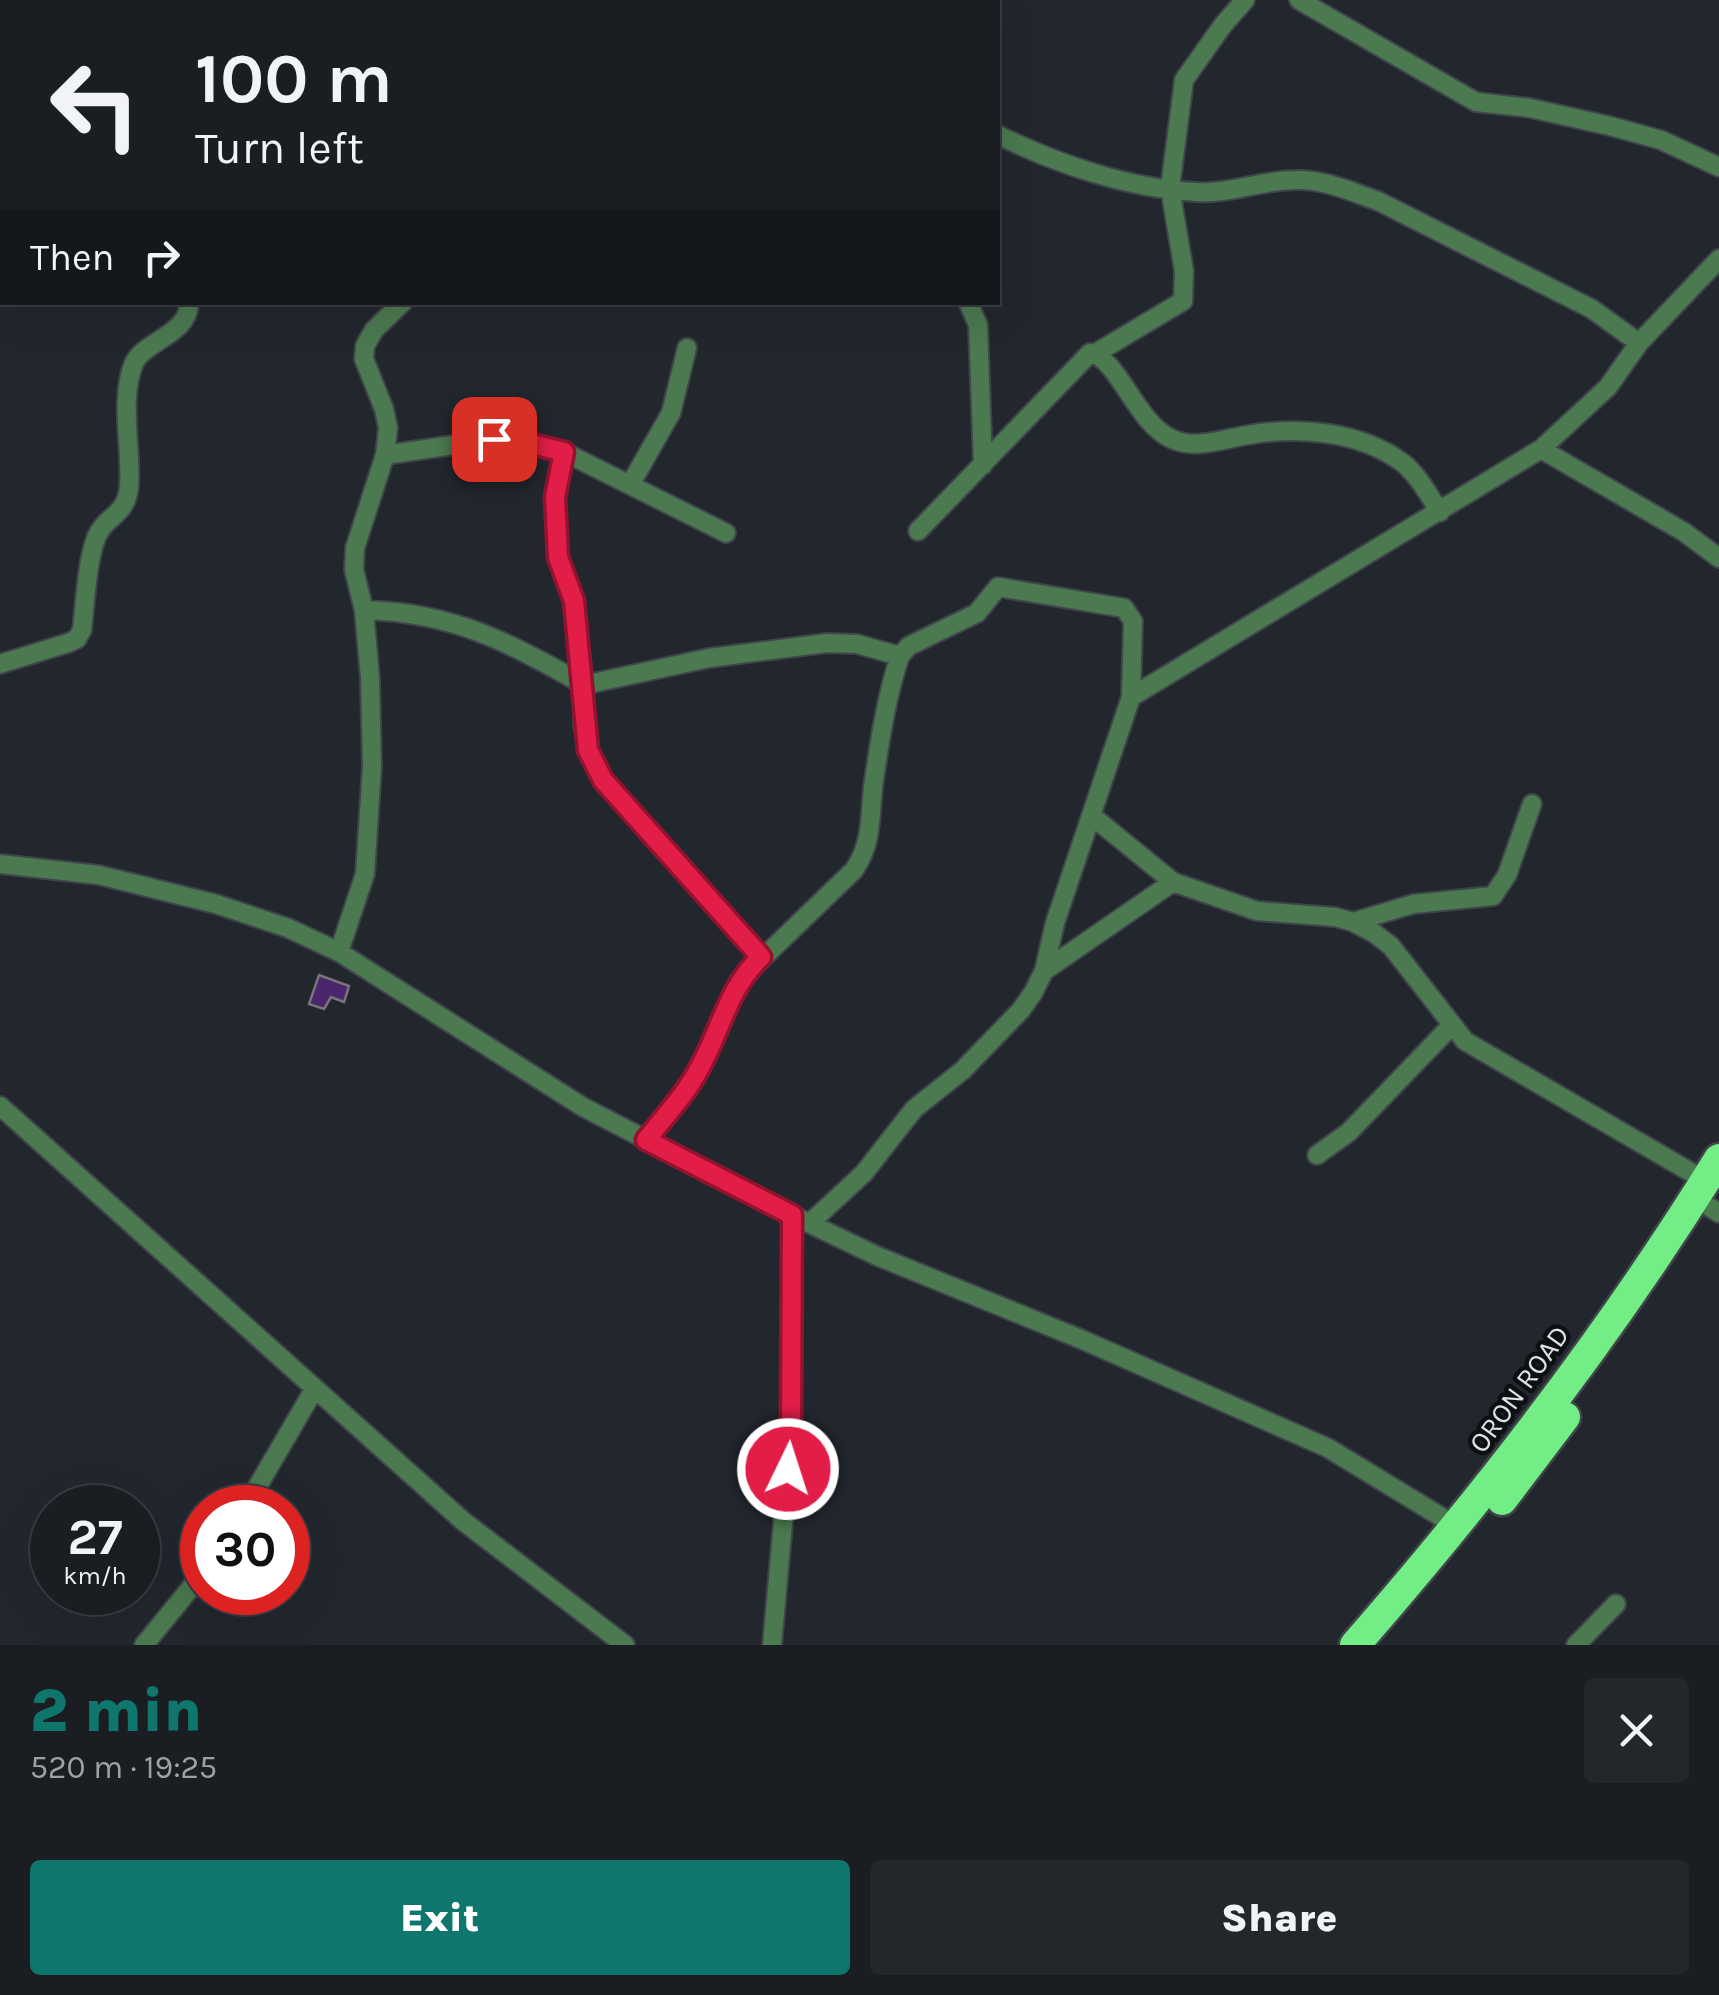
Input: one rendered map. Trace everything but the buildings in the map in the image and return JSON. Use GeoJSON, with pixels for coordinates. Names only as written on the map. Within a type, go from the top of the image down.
{"type":"FeatureCollection","features":[{"type":"Feature","properties":{"kind":"highway","name":"ORON ROAD"},"geometry":{"type":"LineString","coordinates":[[1355,1645],[1456,1526],[1636,1284],[1715,1191]]}},
{"type":"Feature","properties":{"kind":"highway"},"geometry":{"type":"LineString","coordinates":[[1382,1645],[1535,1458],[1715,1191]]}},
{"type":"Feature","properties":{"kind":"street"},"geometry":{"type":"LineString","coordinates":[[1096,353],[1182,302],[1184,271],[1170,188],[1184,80],[1245,0]]}},
{"type":"Feature","properties":{"kind":"street"},"geometry":{"type":"LineString","coordinates":[[1298,0],[1476,102],[1530,108],[1610,126],[1661,140],[1719,167]]}},
{"type":"Feature","properties":{"kind":"street"},"geometry":{"type":"LineString","coordinates":[[1000,137],[1027,150],[1125,180],[1196,192],[1231,191],[1298,180],[1348,190],[1378,201],[1578,302],[1639,344]]}},
{"type":"Feature","properties":{"kind":"street"},"geometry":{"type":"LineString","coordinates":[[1131,697],[1541,448],[1608,387],[1639,344],[1719,259]]}},
{"type":"Feature","properties":{"kind":"street"},"geometry":{"type":"LineString","coordinates":[[0,664],[77,639],[82,630],[96,537],[125,507],[129,489],[128,395],[134,363],[186,317],[189,305]]}},
{"type":"Feature","properties":{"kind":"street"},"geometry":{"type":"LineString","coordinates":[[339,952],[359,897],[368,856],[372,767],[370,678],[354,548],[385,455],[388,428],[364,359],[365,346],[374,330],[400,305]]}},
{"type":"Feature","properties":{"kind":"street"},"geometry":{"type":"LineString","coordinates":[[969,305],[978,325],[983,466]]}},
{"type":"Feature","properties":{"kind":"street"},"geometry":{"type":"LineString","coordinates":[[630,485],[672,413],[687,348]]}},
{"type":"Feature","properties":{"kind":"street"},"geometry":{"type":"LineString","coordinates":[[918,531],[1090,352],[1102,357],[1155,431],[1168,438],[1196,444],[1252,434],[1294,432],[1345,437],[1377,448],[1404,464],[1440,512]]}},
{"type":"Feature","properties":{"kind":"street"},"geometry":{"type":"LineString","coordinates":[[385,455],[494,439],[520,441],[564,452],[726,533]]}},
{"type":"Feature","properties":{"kind":"street"},"geometry":{"type":"LineString","coordinates":[[1541,448],[1684,532],[1719,558]]}},
{"type":"Feature","properties":{"kind":"street"},"geometry":{"type":"LineString","coordinates":[[564,452],[555,497],[558,557],[574,601],[588,750],[603,780],[761,957]]}},
{"type":"Feature","properties":{"kind":"street"},"geometry":{"type":"LineString","coordinates":[[646,1140],[697,1074],[732,994],[748,969],[854,870],[864,856],[870,835],[874,782],[900,656],[910,646],[977,614],[998,587],[1124,608],[1133,622],[1131,697],[1055,923],[1044,971],[1021,1010],[962,1070],[914,1109],[864,1173],[810,1223]]}},
{"type":"Feature","properties":{"kind":"street"},"geometry":{"type":"LineString","coordinates":[[364,610],[406,611],[448,620],[540,660],[584,685],[708,658],[826,644],[857,644],[900,656]]}},
{"type":"Feature","properties":{"kind":"street"},"geometry":{"type":"LineString","coordinates":[[1092,816],[1174,882],[1257,911],[1353,922],[1413,904],[1493,896],[1508,874],[1532,804]]}},
{"type":"Feature","properties":{"kind":"street"},"geometry":{"type":"LineString","coordinates":[[0,864],[99,875],[216,904],[288,928],[339,952],[582,1106],[792,1215],[877,1256],[1084,1340],[1328,1448],[1456,1526]]}},
{"type":"Feature","properties":{"kind":"street"},"geometry":{"type":"LineString","coordinates":[[1044,971],[1174,882]]}},
{"type":"Feature","properties":{"kind":"street"},"geometry":{"type":"LineString","coordinates":[[1353,922],[1391,946],[1465,1041],[1715,1191]]}},
{"type":"Feature","properties":{"kind":"street"},"geometry":{"type":"LineString","coordinates":[[1318,1154],[1349,1132],[1452,1024]]}},
{"type":"Feature","properties":{"kind":"street"},"geometry":{"type":"LineString","coordinates":[[0,1106],[464,1521],[624,1645]]}},
{"type":"Feature","properties":{"kind":"street"},"geometry":{"type":"LineString","coordinates":[[772,1645],[791,1434],[792,1215]]}},
{"type":"Feature","properties":{"kind":"street"},"geometry":{"type":"LineString","coordinates":[[258,1485],[315,1388]]}},
{"type":"Feature","properties":{"kind":"street"},"geometry":{"type":"LineString","coordinates":[[144,1645],[180,1601]]}},
{"type":"Feature","properties":{"kind":"street"},"geometry":{"type":"LineString","coordinates":[[1576,1645],[1616,1604]]}},
{"type":"Feature","properties":{"kind":"route"},"geometry":{"type":"LineString","coordinates":[[494,439],[564,452],[555,497],[558,557],[574,601],[588,750],[603,780],[761,957],[739,981],[697,1074],[646,1140],[792,1215],[788,1469]]}}]}
